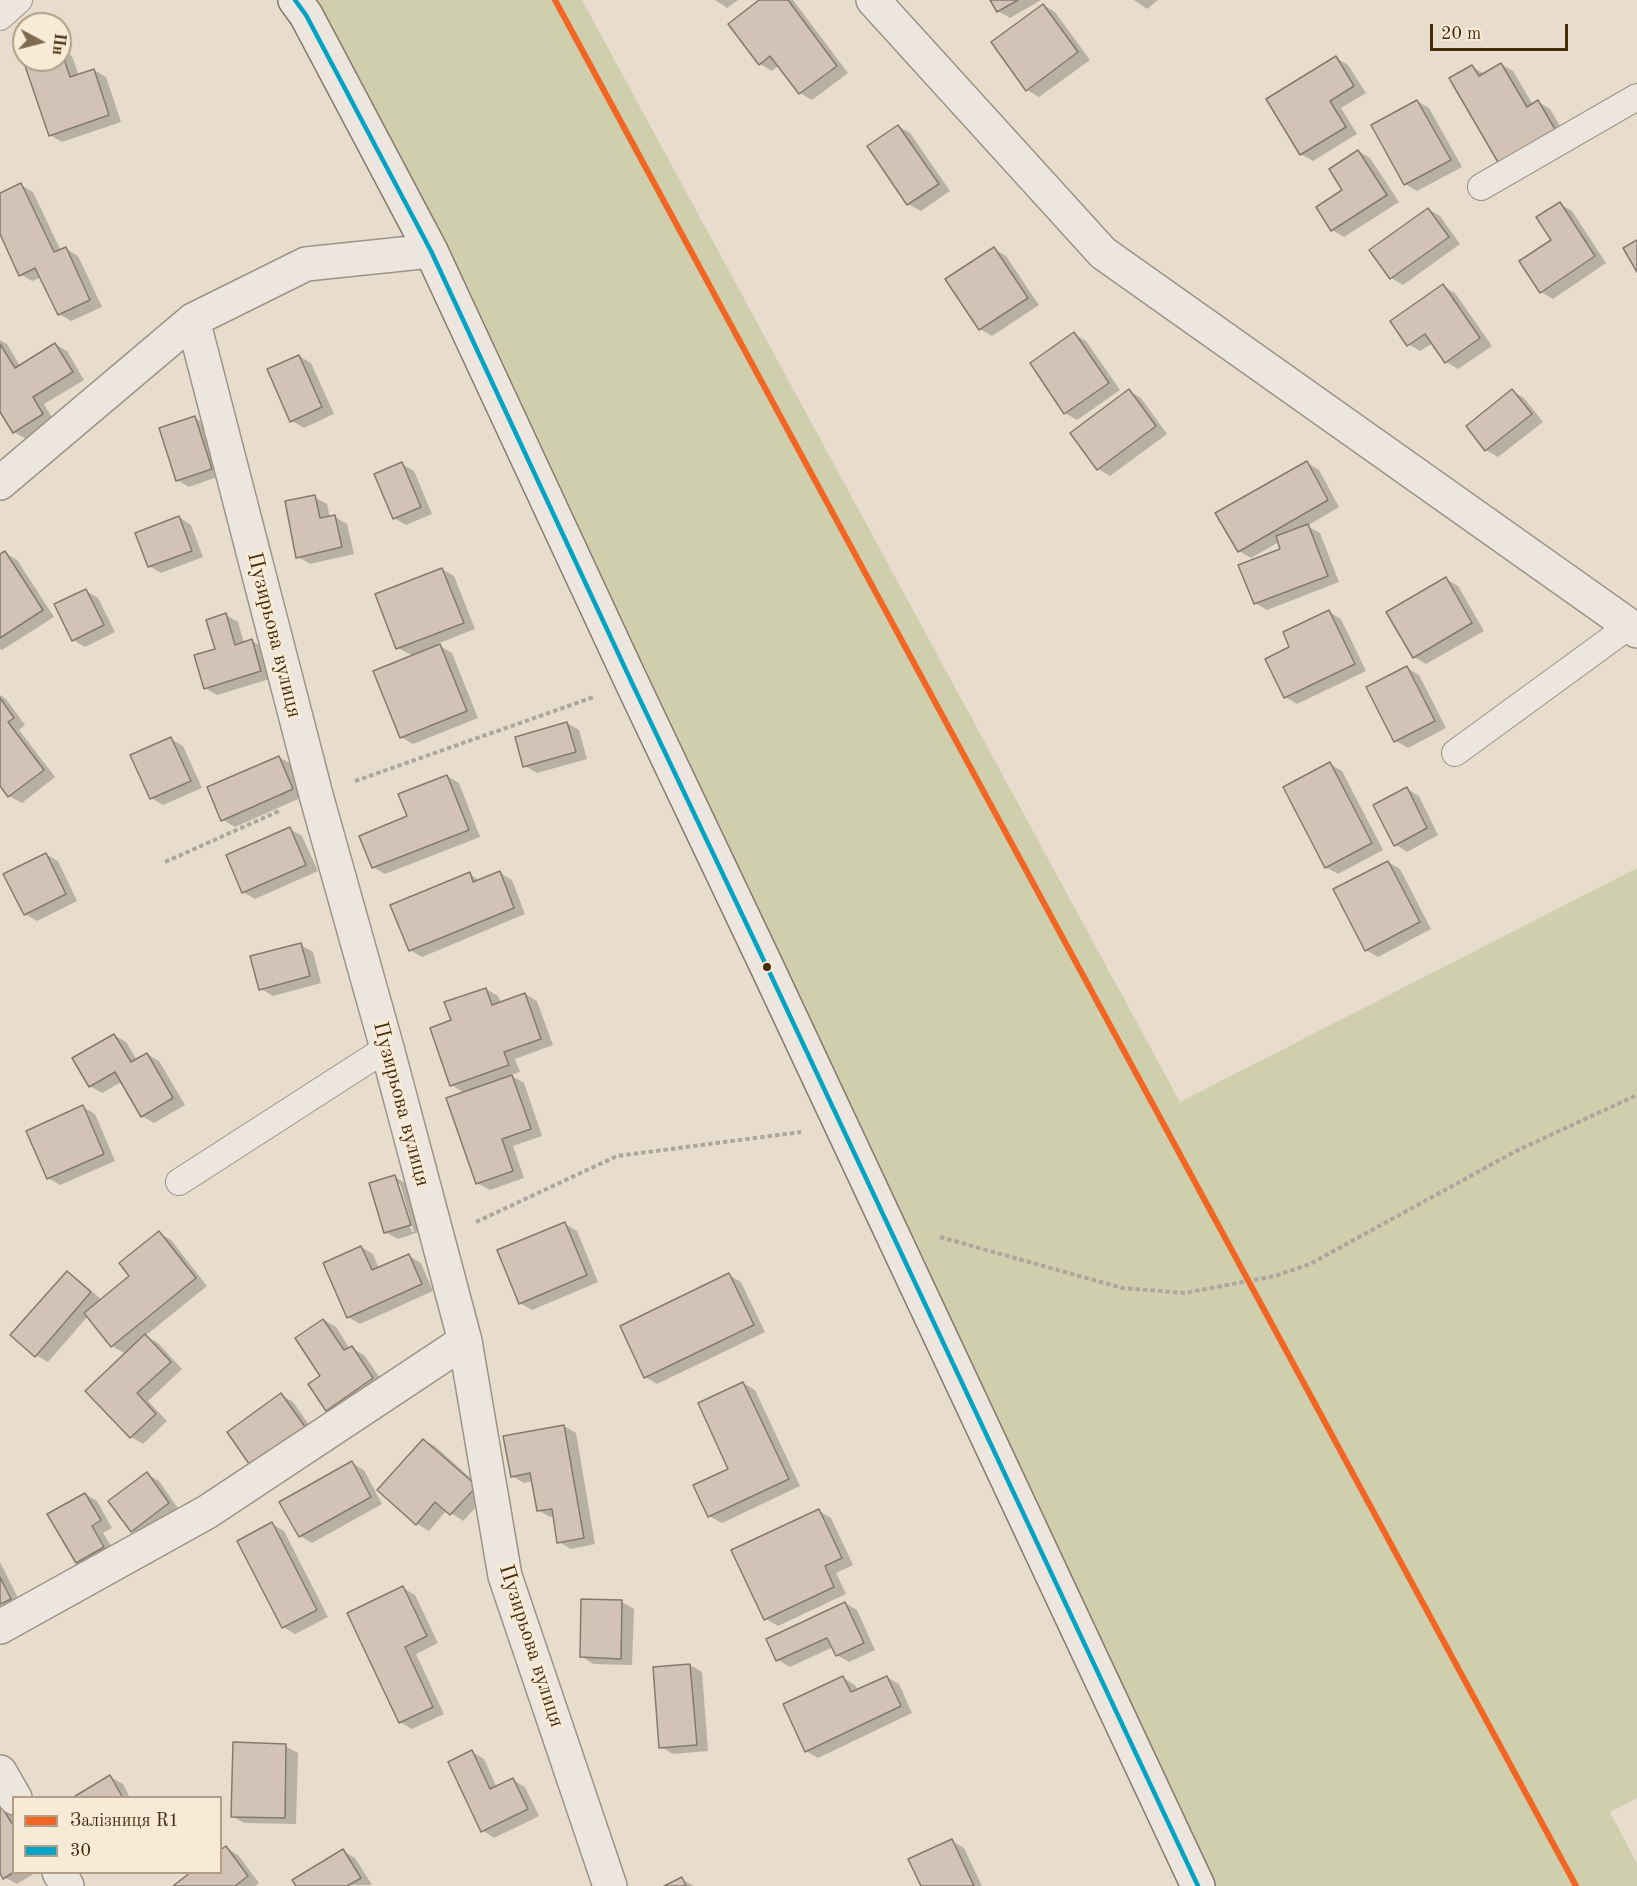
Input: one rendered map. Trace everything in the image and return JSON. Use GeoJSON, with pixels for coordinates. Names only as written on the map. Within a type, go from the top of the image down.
{"type":"FeatureCollection","features":[{"type":"Feature","properties":{"kind":"street"},"geometry":{"type":"LineString","coordinates":[[295,0],[306,15],[431,251],[1198,1886]]}},
{"type":"Feature","properties":{"kind":"street"},"geometry":{"type":"LineString","coordinates":[[873,0],[1103,253],[1633,629]]}},
{"type":"Feature","properties":{"kind":"street"},"geometry":{"type":"LineString","coordinates":[[0,483],[193,320],[306,264],[431,251]]}},
{"type":"Feature","properties":{"kind":"street","name":"Пузирьова вулиця"},"geometry":{"type":"LineString","coordinates":[[193,320],[316,795],[387,1048],[465,1341],[505,1576],[610,1886]]}},
{"type":"Feature","properties":{"kind":"street"},"geometry":{"type":"LineString","coordinates":[[0,1627],[207,1512],[465,1341]]}},
{"type":"Feature","properties":{"kind":"street"},"geometry":{"type":"LineString","coordinates":[[0,1772],[14,1796]]}},
{"type":"Feature","properties":{"kind":"lane"},"geometry":{"type":"LineString","coordinates":[[0,17],[19,0]]}},
{"type":"Feature","properties":{"kind":"lane"},"geometry":{"type":"LineString","coordinates":[[1481,187],[1637,97]]}},
{"type":"Feature","properties":{"kind":"lane"},"geometry":{"type":"LineString","coordinates":[[1455,753],[1633,629]]}},
{"type":"Feature","properties":{"kind":"lane"},"geometry":{"type":"LineString","coordinates":[[179,1182],[387,1048]]}},
{"type":"Feature","properties":{"kind":"path"},"geometry":{"type":"LineString","coordinates":[[165,862],[316,795],[632,683]]}},
{"type":"Feature","properties":{"kind":"path"},"geometry":{"type":"LineString","coordinates":[[887,1222],[1122,1288],[1185,1293],[1275,1276],[1310,1264],[1516,1151],[1637,1095]]}},
{"type":"Feature","properties":{"kind":"path"},"geometry":{"type":"LineString","coordinates":[[438,1240],[616,1156],[842,1127]]}},
{"type":"Feature","properties":{"kind":"green space"},"geometry":{"type":"Polygon","coordinates":[[[295,0],[582,0],[1180,1102],[1637,868],[1637,1798],[1610,1812],[1637,1864],[1637,1886],[1198,1886],[295,0]]]}},
{"type":"Feature","properties":{"kind":"building"},"geometry":{"type":"Polygon","coordinates":[[[759,0],[788,0],[837,66],[799,94],[770,56],[759,65],[728,24],[759,0]]]}},
{"type":"Feature","properties":{"kind":"building"},"geometry":{"type":"Polygon","coordinates":[[[990,0],[1018,0],[997,12],[990,0]]]}},
{"type":"Feature","properties":{"kind":"building"},"geometry":{"type":"Polygon","coordinates":[[[1043,4],[1078,52],[1026,91],[991,42],[1043,4]]]}},
{"type":"Feature","properties":{"kind":"building"},"geometry":{"type":"Polygon","coordinates":[[[1336,56],[1354,86],[1330,101],[1346,127],[1300,155],[1266,99],[1336,56]]]}},
{"type":"Feature","properties":{"kind":"building"},"geometry":{"type":"Polygon","coordinates":[[[1501,63],[1527,107],[1538,100],[1556,131],[1499,164],[1449,78],[1472,65],[1479,76],[1501,63]]]}},
{"type":"Feature","properties":{"kind":"building"},"geometry":{"type":"Polygon","coordinates":[[[94,69],[109,115],[49,136],[27,72],[68,72],[70,77],[94,69]]]}},
{"type":"Feature","properties":{"kind":"building"},"geometry":{"type":"Polygon","coordinates":[[[1417,100],[1451,160],[1404,185],[1371,125],[1417,100]]]}},
{"type":"Feature","properties":{"kind":"building"},"geometry":{"type":"Polygon","coordinates":[[[898,125],[939,184],[907,205],[867,146],[898,125]]]}},
{"type":"Feature","properties":{"kind":"building"},"geometry":{"type":"Polygon","coordinates":[[[1358,150],[1387,195],[1331,231],[1316,207],[1342,190],[1329,169],[1358,150]]]}},
{"type":"Feature","properties":{"kind":"building"},"geometry":{"type":"Polygon","coordinates":[[[21,183],[54,252],[66,247],[90,300],[58,315],[35,268],[19,276],[0,234],[0,193],[21,183]]]}},
{"type":"Feature","properties":{"kind":"building"},"geometry":{"type":"Polygon","coordinates":[[[1560,202],[1595,256],[1540,293],[1519,261],[1551,240],[1536,217],[1560,202]]]}},
{"type":"Feature","properties":{"kind":"building"},"geometry":{"type":"Polygon","coordinates":[[[1428,208],[1449,237],[1390,279],[1369,250],[1428,208]]]}},
{"type":"Feature","properties":{"kind":"building"},"geometry":{"type":"Polygon","coordinates":[[[1637,240],[1637,272],[1623,248],[1637,240]]]}},
{"type":"Feature","properties":{"kind":"building"},"geometry":{"type":"Polygon","coordinates":[[[994,247],[1028,298],[979,330],[945,279],[994,247]]]}},
{"type":"Feature","properties":{"kind":"building"},"geometry":{"type":"Polygon","coordinates":[[[1443,284],[1480,338],[1445,363],[1425,334],[1407,346],[1390,321],[1443,284]]]}},
{"type":"Feature","properties":{"kind":"building"},"geometry":{"type":"Polygon","coordinates":[[[1074,332],[1109,383],[1064,414],[1030,363],[1074,332]]]}},
{"type":"Feature","properties":{"kind":"building"},"geometry":{"type":"Polygon","coordinates":[[[55,343],[73,372],[33,397],[43,414],[13,433],[0,412],[0,344],[15,368],[55,343]]]}},
{"type":"Feature","properties":{"kind":"building"},"geometry":{"type":"Polygon","coordinates":[[[299,355],[322,407],[290,422],[267,369],[299,355]]]}},
{"type":"Feature","properties":{"kind":"building"},"geometry":{"type":"Polygon","coordinates":[[[1129,389],[1156,426],[1097,470],[1070,433],[1129,389]]]}},
{"type":"Feature","properties":{"kind":"building"},"geometry":{"type":"Polygon","coordinates":[[[1512,389],[1532,414],[1485,451],[1466,426],[1512,389]]]}},
{"type":"Feature","properties":{"kind":"building"},"geometry":{"type":"Polygon","coordinates":[[[195,416],[212,469],[176,481],[159,428],[195,416]]]}},
{"type":"Feature","properties":{"kind":"building"},"geometry":{"type":"Polygon","coordinates":[[[1307,461],[1328,500],[1238,552],[1215,513],[1307,461]]]}},
{"type":"Feature","properties":{"kind":"building"},"geometry":{"type":"Polygon","coordinates":[[[402,462],[421,507],[393,519],[374,474],[402,462]]]}},
{"type":"Feature","properties":{"kind":"building"},"geometry":{"type":"Polygon","coordinates":[[[315,495],[320,518],[335,515],[342,547],[296,558],[285,501],[315,495]]]}},
{"type":"Feature","properties":{"kind":"building"},"geometry":{"type":"Polygon","coordinates":[[[179,516],[192,551],[148,567],[135,533],[179,516]]]}},
{"type":"Feature","properties":{"kind":"building"},"geometry":{"type":"Polygon","coordinates":[[[1308,524],[1328,576],[1254,604],[1238,565],[1280,549],[1276,536],[1308,524]]]}},
{"type":"Feature","properties":{"kind":"building"},"geometry":{"type":"Polygon","coordinates":[[[5,551],[43,610],[0,638],[0,554],[5,551]]]}},
{"type":"Feature","properties":{"kind":"building"},"geometry":{"type":"Polygon","coordinates":[[[442,568],[464,623],[396,649],[375,594],[442,568]]]}},
{"type":"Feature","properties":{"kind":"building"},"geometry":{"type":"Polygon","coordinates":[[[1446,577],[1472,623],[1413,658],[1386,612],[1446,577]]]}},
{"type":"Feature","properties":{"kind":"building"},"geometry":{"type":"Polygon","coordinates":[[[86,589],[104,625],[72,641],[54,604],[86,589]]]}},
{"type":"Feature","properties":{"kind":"building"},"geometry":{"type":"Polygon","coordinates":[[[1329,610],[1355,664],[1284,698],[1265,659],[1289,647],[1283,632],[1329,610]]]}},
{"type":"Feature","properties":{"kind":"building"},"geometry":{"type":"Polygon","coordinates":[[[226,613],[235,645],[252,639],[261,671],[204,689],[194,655],[215,649],[206,620],[226,613]]]}},
{"type":"Feature","properties":{"kind":"building"},"geometry":{"type":"Polygon","coordinates":[[[440,644],[467,711],[400,738],[373,671],[440,644]]]}},
{"type":"Feature","properties":{"kind":"building"},"geometry":{"type":"Polygon","coordinates":[[[1407,666],[1435,721],[1394,742],[1366,687],[1407,666]]]}},
{"type":"Feature","properties":{"kind":"building"},"geometry":{"type":"Polygon","coordinates":[[[0,698],[14,718],[8,722],[44,770],[8,797],[0,786],[0,698]]]}},
{"type":"Feature","properties":{"kind":"building"},"geometry":{"type":"Polygon","coordinates":[[[567,722],[576,752],[523,767],[515,737],[567,722]]]}},
{"type":"Feature","properties":{"kind":"building"},"geometry":{"type":"Polygon","coordinates":[[[171,737],[191,781],[150,799],[130,755],[171,737]]]}},
{"type":"Feature","properties":{"kind":"building"},"geometry":{"type":"Polygon","coordinates":[[[279,756],[293,789],[221,821],[207,787],[279,756]]]}},
{"type":"Feature","properties":{"kind":"building"},"geometry":{"type":"Polygon","coordinates":[[[1330,762],[1372,843],[1325,868],[1283,787],[1330,762]]]}},
{"type":"Feature","properties":{"kind":"building"},"geometry":{"type":"Polygon","coordinates":[[[447,775],[469,830],[372,868],[359,836],[407,816],[398,794],[447,775]]]}},
{"type":"Feature","properties":{"kind":"building"},"geometry":{"type":"Polygon","coordinates":[[[1407,787],[1427,828],[1394,846],[1373,805],[1407,787]]]}},
{"type":"Feature","properties":{"kind":"building"},"geometry":{"type":"Polygon","coordinates":[[[290,827],[306,865],[242,893],[226,855],[290,827]]]}},
{"type":"Feature","properties":{"kind":"building"},"geometry":{"type":"Polygon","coordinates":[[[46,853],[66,894],[24,915],[3,874],[46,853]]]}},
{"type":"Feature","properties":{"kind":"building"},"geometry":{"type":"Polygon","coordinates":[[[1388,861],[1420,922],[1365,951],[1333,889],[1388,861]]]}},
{"type":"Feature","properties":{"kind":"building"},"geometry":{"type":"Polygon","coordinates":[[[500,871],[514,908],[409,951],[390,905],[470,872],[473,882],[500,871]]]}},
{"type":"Feature","properties":{"kind":"building"},"geometry":{"type":"Polygon","coordinates":[[[301,943],[310,976],[259,990],[250,956],[301,943]]]}},
{"type":"Feature","properties":{"kind":"building"},"geometry":{"type":"Polygon","coordinates":[[[486,988],[492,1005],[525,993],[541,1039],[504,1052],[509,1065],[450,1086],[430,1028],[451,1020],[444,1002],[486,988]]]}},
{"type":"Feature","properties":{"kind":"building"},"geometry":{"type":"Polygon","coordinates":[[[114,1034],[131,1062],[147,1053],[173,1098],[141,1117],[115,1072],[89,1087],[72,1058],[114,1034]]]}},
{"type":"Feature","properties":{"kind":"building"},"geometry":{"type":"Polygon","coordinates":[[[512,1075],[531,1129],[502,1139],[513,1171],[476,1184],[446,1098],[512,1075]]]}},
{"type":"Feature","properties":{"kind":"building"},"geometry":{"type":"Polygon","coordinates":[[[83,1105],[104,1154],[47,1179],[26,1131],[83,1105]]]}},
{"type":"Feature","properties":{"kind":"building"},"geometry":{"type":"Polygon","coordinates":[[[395,1175],[411,1225],[384,1233],[369,1183],[395,1175]]]}},
{"type":"Feature","properties":{"kind":"building"},"geometry":{"type":"Polygon","coordinates":[[[565,1222],[587,1275],[519,1304],[497,1250],[565,1222]]]}},
{"type":"Feature","properties":{"kind":"building"},"geometry":{"type":"Polygon","coordinates":[[[159,1231],[196,1278],[111,1347],[84,1313],[129,1276],[119,1263],[159,1231]]]}},
{"type":"Feature","properties":{"kind":"building"},"geometry":{"type":"Polygon","coordinates":[[[361,1246],[372,1270],[409,1254],[422,1284],[347,1318],[323,1263],[361,1246]]]}},
{"type":"Feature","properties":{"kind":"building"},"geometry":{"type":"Polygon","coordinates":[[[67,1271],[91,1292],[35,1357],[10,1335],[67,1271]]]}},
{"type":"Feature","properties":{"kind":"building"},"geometry":{"type":"Polygon","coordinates":[[[729,1273],[754,1325],[644,1378],[620,1326],[729,1273]]]}},
{"type":"Feature","properties":{"kind":"building"},"geometry":{"type":"Polygon","coordinates":[[[323,1319],[344,1350],[352,1346],[373,1378],[326,1411],[308,1384],[320,1376],[295,1338],[323,1319]]]}},
{"type":"Feature","properties":{"kind":"building"},"geometry":{"type":"Polygon","coordinates":[[[145,1334],[171,1362],[137,1393],[156,1414],[130,1438],[85,1391],[145,1334]]]}},
{"type":"Feature","properties":{"kind":"building"},"geometry":{"type":"Polygon","coordinates":[[[743,1382],[789,1479],[708,1517],[693,1485],[728,1469],[698,1403],[743,1382]]]}},
{"type":"Feature","properties":{"kind":"building"},"geometry":{"type":"Polygon","coordinates":[[[281,1393],[308,1431],[254,1471],[227,1432],[281,1393]]]}},
{"type":"Feature","properties":{"kind":"building"},"geometry":{"type":"Polygon","coordinates":[[[564,1425],[584,1538],[557,1543],[552,1509],[537,1511],[530,1473],[511,1477],[503,1436],[564,1425]]]}},
{"type":"Feature","properties":{"kind":"building"},"geometry":{"type":"Polygon","coordinates":[[[423,1439],[477,1486],[450,1515],[435,1502],[416,1525],[377,1490],[423,1439]]]}},
{"type":"Feature","properties":{"kind":"building"},"geometry":{"type":"Polygon","coordinates":[[[352,1461],[371,1497],[299,1537],[279,1502],[352,1461]]]}},
{"type":"Feature","properties":{"kind":"building"},"geometry":{"type":"Polygon","coordinates":[[[147,1472],[169,1503],[131,1532],[108,1501],[147,1472]]]}},
{"type":"Feature","properties":{"kind":"building"},"geometry":{"type":"Polygon","coordinates":[[[85,1493],[101,1520],[92,1526],[104,1547],[76,1563],[47,1514],[85,1493]]]}},
{"type":"Feature","properties":{"kind":"building"},"geometry":{"type":"Polygon","coordinates":[[[819,1509],[842,1558],[825,1566],[834,1587],[764,1620],[731,1550],[819,1509]]]}},
{"type":"Feature","properties":{"kind":"building"},"geometry":{"type":"Polygon","coordinates":[[[272,1522],[317,1610],[282,1628],[237,1541],[272,1522]]]}},
{"type":"Feature","properties":{"kind":"building"},"geometry":{"type":"Polygon","coordinates":[[[0,1577],[11,1599],[0,1604],[0,1577]]]}},
{"type":"Feature","properties":{"kind":"building"},"geometry":{"type":"Polygon","coordinates":[[[403,1586],[427,1636],[405,1647],[433,1707],[399,1723],[347,1613],[403,1586]]]}},
{"type":"Feature","properties":{"kind":"building"},"geometry":{"type":"Polygon","coordinates":[[[581,1599],[622,1600],[621,1659],[580,1657],[581,1599]]]}},
{"type":"Feature","properties":{"kind":"building"},"geometry":{"type":"Polygon","coordinates":[[[845,1602],[864,1643],[836,1656],[827,1638],[776,1661],[766,1639],[845,1602]]]}},
{"type":"Feature","properties":{"kind":"building"},"geometry":{"type":"Polygon","coordinates":[[[690,1664],[697,1745],[659,1748],[653,1667],[690,1664]]]}},
{"type":"Feature","properties":{"kind":"building"},"geometry":{"type":"Polygon","coordinates":[[[843,1676],[851,1692],[887,1676],[901,1706],[805,1752],[783,1704],[843,1676]]]}},
{"type":"Feature","properties":{"kind":"building"},"geometry":{"type":"Polygon","coordinates":[[[233,1742],[286,1744],[285,1818],[231,1817],[233,1742]]]}},
{"type":"Feature","properties":{"kind":"building"},"geometry":{"type":"Polygon","coordinates":[[[472,1750],[490,1789],[513,1778],[528,1809],[481,1832],[448,1762],[472,1750]]]}},
{"type":"Feature","properties":{"kind":"building"},"geometry":{"type":"Polygon","coordinates":[[[110,1775],[122,1796],[75,1796],[110,1775]]]}},
{"type":"Feature","properties":{"kind":"building"},"geometry":{"type":"Polygon","coordinates":[[[0,1804],[12,1824],[12,1873],[3,1879],[0,1873],[0,1804]]]}},
{"type":"Feature","properties":{"kind":"building"},"geometry":{"type":"Polygon","coordinates":[[[952,1839],[974,1886],[921,1886],[908,1859],[952,1839]]]}},
{"type":"Feature","properties":{"kind":"building"},"geometry":{"type":"Polygon","coordinates":[[[226,1846],[248,1876],[235,1886],[173,1886],[188,1874],[222,1874],[222,1849],[226,1846]]]}},
{"type":"Feature","properties":{"kind":"building"},"geometry":{"type":"Polygon","coordinates":[[[343,1849],[361,1878],[347,1886],[296,1886],[292,1880],[343,1849]]]}},
{"type":"Feature","properties":{"kind":"building"},"geometry":{"type":"Polygon","coordinates":[[[682,1877],[686,1886],[664,1886],[682,1877]]]}},
{"type":"Feature","properties":{"kind":"rail line","name":"R1"},"geometry":{"type":"LineString","coordinates":[[555,0],[1576,1886]]}},
{"type":"Feature","properties":{"kind":"transit line","name":"30"},"geometry":{"type":"LineString","coordinates":[[295,0],[306,15],[431,251],[1198,1886]]}}]}
